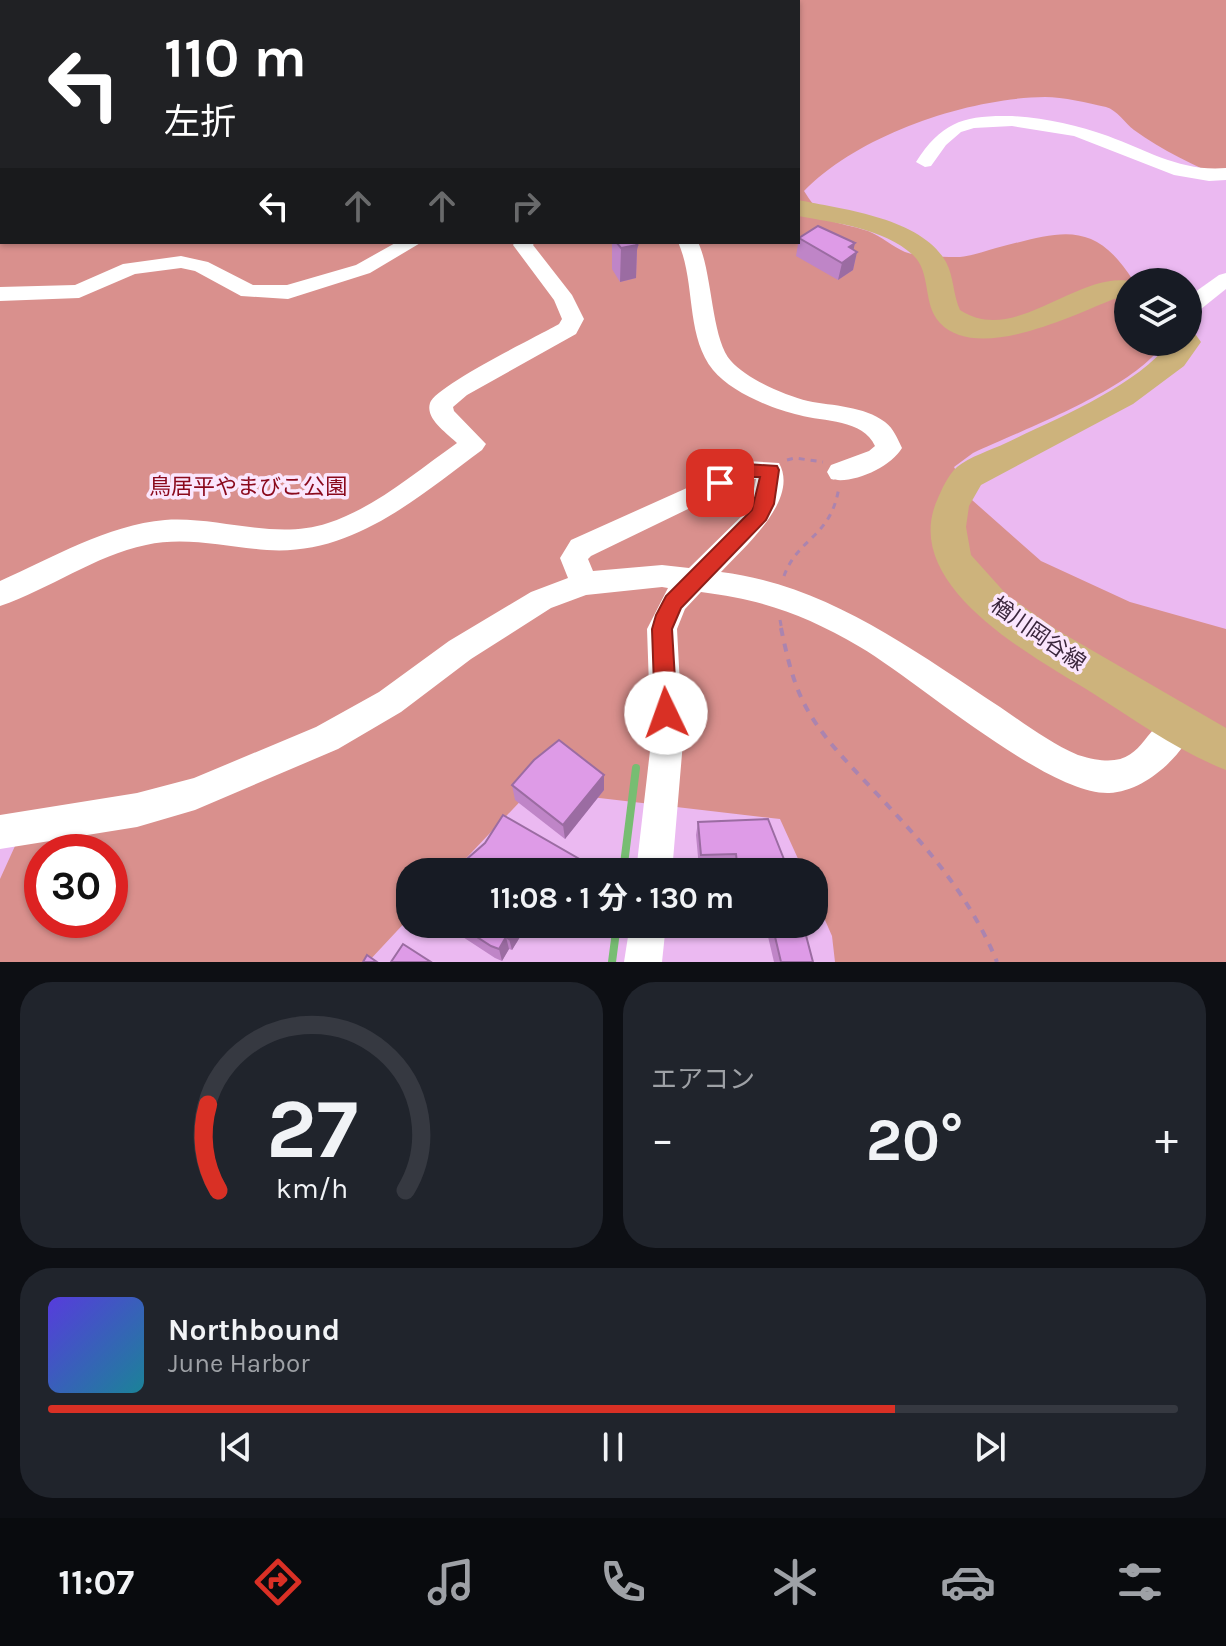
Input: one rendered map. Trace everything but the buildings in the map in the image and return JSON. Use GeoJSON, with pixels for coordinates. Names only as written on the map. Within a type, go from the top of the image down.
{"type":"FeatureCollection","features":[{"type":"Feature","properties":{"kind":"main road"},"geometry":{"type":"LineString","coordinates":[[800,208],[879,227],[916,244],[934,263],[939,277],[941,305],[948,315],[976,328],[1006,327],[1033,321],[1070,304],[1114,290]]}},
{"type":"Feature","properties":{"kind":"main road","name":"楢川岡谷線"},"geometry":{"type":"LineString","coordinates":[[1176,356],[1118,398],[969,476],[957,490],[949,509],[947,530],[957,562],[973,585],[1001,611],[1180,725],[1226,750]]}},
{"type":"Feature","properties":{"kind":"street"},"geometry":{"type":"LineString","coordinates":[[925,162],[937,140],[951,129],[966,124],[1022,121],[1053,125],[1090,136],[1193,175],[1226,174]]}},
{"type":"Feature","properties":{"kind":"street"},"geometry":{"type":"LineString","coordinates":[[0,294],[79,291],[130,268],[181,262],[201,266],[249,291],[288,292],[363,269],[408,244]]}},
{"type":"Feature","properties":{"kind":"street"},"geometry":{"type":"LineString","coordinates":[[0,594],[137,536],[167,531],[292,541],[330,534],[387,505],[473,444],[442,414],[441,404],[459,389],[568,329],[573,319],[571,309],[533,263],[524,244]]}},
{"type":"Feature","properties":{"kind":"street"},"geometry":{"type":"LineString","coordinates":[[689,244],[702,277],[704,310],[712,345],[722,366],[778,400],[802,408],[846,415],[874,426],[887,439],[889,448],[878,458],[840,472]]}},
{"type":"Feature","properties":{"kind":"street"},"geometry":{"type":"LineString","coordinates":[[1202,297],[1226,279]]}},
{"type":"Feature","properties":{"kind":"street"},"geometry":{"type":"LineString","coordinates":[[591,584],[574,558],[581,548],[747,470],[770,470],[765,504],[759,515],[673,602],[666,615],[662,629],[667,742],[655,858]]}},
{"type":"Feature","properties":{"kind":"street"},"geometry":{"type":"LineString","coordinates":[[0,832],[137,810],[195,794],[283,759],[390,702],[500,623],[541,600],[591,584],[662,576],[693,577],[751,587],[811,607],[872,639],[1051,759],[1080,774],[1113,778],[1133,772],[1158,754],[1180,725]]}},
{"type":"Feature","properties":{"kind":"street"},"geometry":{"type":"LineString","coordinates":[[643,962],[646,938]]}},
{"type":"Feature","properties":{"kind":"path"},"geometry":{"type":"LineString","coordinates":[[770,470],[795,458],[813,459],[840,472],[835,508],[827,524],[798,549],[784,577]]}},
{"type":"Feature","properties":{"kind":"path"},"geometry":{"type":"LineString","coordinates":[[780,616],[786,653],[804,706],[842,757],[923,843],[973,907],[997,962]]}},
{"type":"Feature","properties":{"kind":"green space","name":"鳥居平やまびこ公園"},"geometry":{"type":"Polygon","coordinates":[[[800,0],[1226,0],[1226,180],[1156,144],[1106,107],[1045,97],[982,104],[916,123],[853,153],[804,191],[825,217],[868,231],[905,252],[960,257],[1039,237],[1074,235],[1090,238],[1105,247],[1124,268],[1114,268],[1114,356],[1152,356],[1150,359],[1105,391],[973,453],[954,467],[972,500],[1041,561],[1130,602],[1226,629],[1226,962],[835,962],[828,927],[828,858],[798,858],[780,819],[531,790],[466,858],[396,858],[396,932],[368,962],[0,962],[0,879],[15,846],[0,815],[0,244],[800,244],[800,0]]]}},
{"type":"Feature","properties":{"kind":"waterway"},"geometry":{"type":"LineString","coordinates":[[625,858],[636,768]]}},
{"type":"Feature","properties":{"kind":"waterway"},"geometry":{"type":"LineString","coordinates":[[612,962],[615,938]]}},
{"type":"Feature","properties":{"kind":"route"},"geometry":{"type":"LineString","coordinates":[[666,713],[662,629],[666,615],[673,602],[759,515],[765,504],[770,470],[747,470],[720,483]]}}]}
